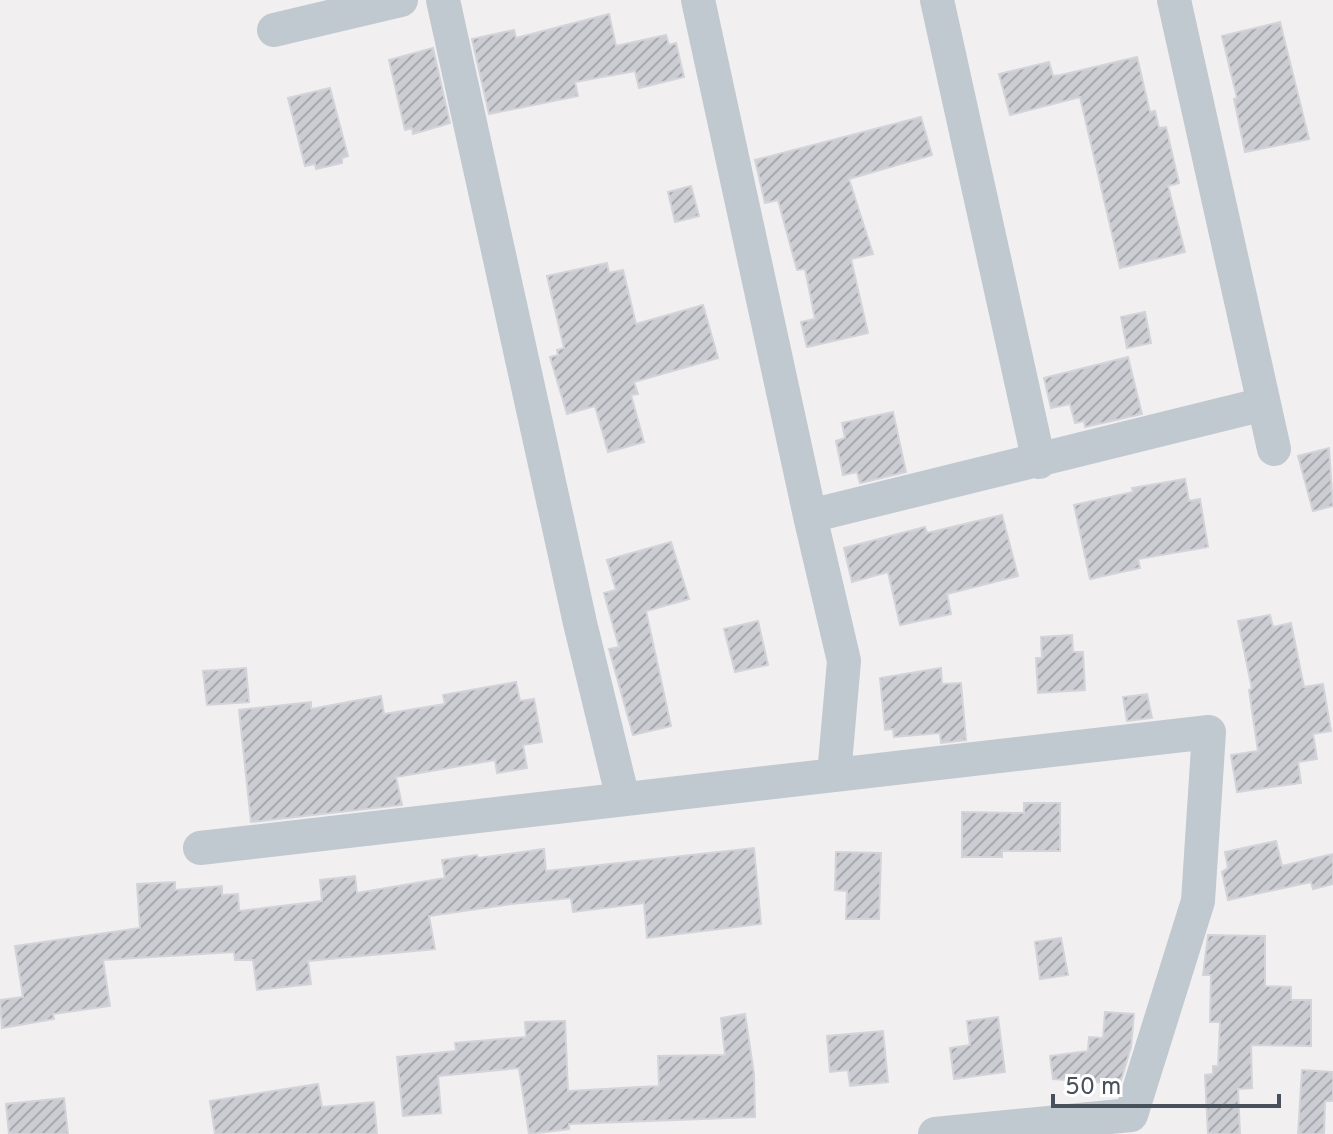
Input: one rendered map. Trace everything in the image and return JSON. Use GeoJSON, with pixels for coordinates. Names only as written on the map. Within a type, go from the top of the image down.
{"type":"FeatureCollection","features":[{"type":"Feature","properties":{"kind":"street"},"geometry":{"type":"LineString","coordinates":[[443,0],[580,623],[623,799]]}},
{"type":"Feature","properties":{"kind":"street"},"geometry":{"type":"LineString","coordinates":[[698,0],[844,661],[834,775]]}},
{"type":"Feature","properties":{"kind":"street"},"geometry":{"type":"LineString","coordinates":[[937,0],[1039,462]]}},
{"type":"Feature","properties":{"kind":"street"},"geometry":{"type":"LineString","coordinates":[[1174,0],[1274,449]]}},
{"type":"Feature","properties":{"kind":"street"},"geometry":{"type":"LineString","coordinates":[[274,30],[389,1]]}},
{"type":"Feature","properties":{"kind":"street"},"geometry":{"type":"LineString","coordinates":[[810,516],[1039,462],[1264,404]]}},
{"type":"Feature","properties":{"kind":"street"},"geometry":{"type":"LineString","coordinates":[[200,848],[1209,732],[1198,901],[1129,1125],[935,1134]]}},
{"type":"Feature","properties":{"kind":"building"},"geometry":{"type":"Polygon","coordinates":[[[609,14],[616,46],[666,35],[669,45],[676,43],[684,77],[639,88],[635,71],[575,82],[578,96],[489,114],[472,39],[514,30],[516,38],[609,14]]]}},
{"type":"Feature","properties":{"kind":"building"},"geometry":{"type":"Polygon","coordinates":[[[1280,22],[1309,139],[1245,152],[1234,99],[1237,98],[1222,36],[1280,22]]]}},
{"type":"Feature","properties":{"kind":"building"},"geometry":{"type":"Polygon","coordinates":[[[433,48],[450,123],[413,134],[412,128],[405,130],[389,60],[433,48]]]}},
{"type":"Feature","properties":{"kind":"building"},"geometry":{"type":"Polygon","coordinates":[[[1137,57],[1150,112],[1155,111],[1159,128],[1166,127],[1179,183],[1168,186],[1185,252],[1120,268],[1080,97],[1010,115],[999,74],[1049,62],[1053,76],[1137,57]]]}},
{"type":"Feature","properties":{"kind":"building"},"geometry":{"type":"Polygon","coordinates":[[[330,88],[348,156],[342,158],[342,163],[316,169],[315,164],[305,166],[288,98],[330,88]]]}},
{"type":"Feature","properties":{"kind":"building"},"geometry":{"type":"Polygon","coordinates":[[[921,117],[932,155],[849,179],[873,254],[851,259],[868,333],[807,347],[801,322],[815,319],[805,269],[797,270],[778,200],[765,203],[755,160],[921,117]]]}},
{"type":"Feature","properties":{"kind":"building"},"geometry":{"type":"Polygon","coordinates":[[[691,186],[699,216],[675,222],[668,192],[691,186]]]}},
{"type":"Feature","properties":{"kind":"building"},"geometry":{"type":"Polygon","coordinates":[[[607,263],[609,273],[623,270],[636,324],[703,305],[718,358],[634,382],[638,394],[631,395],[644,442],[608,452],[595,406],[567,414],[550,357],[558,355],[557,350],[564,348],[547,276],[607,263]]]}},
{"type":"Feature","properties":{"kind":"building"},"geometry":{"type":"Polygon","coordinates":[[[1145,312],[1151,343],[1127,348],[1121,317],[1145,312]]]}},
{"type":"Feature","properties":{"kind":"building"},"geometry":{"type":"Polygon","coordinates":[[[1128,357],[1142,414],[1085,427],[1084,421],[1075,423],[1070,404],[1051,408],[1044,378],[1128,357]]]}},
{"type":"Feature","properties":{"kind":"building"},"geometry":{"type":"Polygon","coordinates":[[[893,412],[906,472],[860,483],[857,472],[843,475],[836,441],[845,438],[842,423],[893,412]]]}},
{"type":"Feature","properties":{"kind":"building"},"geometry":{"type":"Polygon","coordinates":[[[1329,448],[1333,506],[1313,511],[1298,456],[1329,448]]]}},
{"type":"Feature","properties":{"kind":"building"},"geometry":{"type":"Polygon","coordinates":[[[1185,479],[1189,501],[1200,499],[1208,547],[1138,559],[1140,568],[1090,579],[1074,505],[1133,492],[1132,488],[1185,479]]]}},
{"type":"Feature","properties":{"kind":"building"},"geometry":{"type":"Polygon","coordinates":[[[1002,515],[1018,576],[947,594],[951,614],[900,625],[888,572],[852,582],[844,548],[925,527],[927,533],[1002,515]]]}},
{"type":"Feature","properties":{"kind":"building"},"geometry":{"type":"Polygon","coordinates":[[[671,542],[689,599],[646,611],[671,726],[633,735],[609,649],[619,647],[604,593],[616,590],[607,560],[671,542]]]}},
{"type":"Feature","properties":{"kind":"building"},"geometry":{"type":"Polygon","coordinates":[[[1270,615],[1273,627],[1291,623],[1304,687],[1323,684],[1331,731],[1313,734],[1317,759],[1298,762],[1301,783],[1237,792],[1231,755],[1258,751],[1249,690],[1252,689],[1238,621],[1270,615]]]}},
{"type":"Feature","properties":{"kind":"building"},"geometry":{"type":"Polygon","coordinates":[[[758,621],[768,665],[735,672],[724,629],[758,621]]]}},
{"type":"Feature","properties":{"kind":"building"},"geometry":{"type":"Polygon","coordinates":[[[1072,635],[1073,652],[1083,652],[1085,690],[1038,693],[1036,658],[1042,658],[1041,637],[1072,635]]]}},
{"type":"Feature","properties":{"kind":"building"},"geometry":{"type":"Polygon","coordinates":[[[246,668],[249,702],[207,705],[203,671],[246,668]]]}},
{"type":"Feature","properties":{"kind":"building"},"geometry":{"type":"Polygon","coordinates":[[[941,668],[942,684],[961,683],[966,740],[941,743],[940,733],[894,737],[893,729],[885,730],[880,678],[941,668]]]}},
{"type":"Feature","properties":{"kind":"building"},"geometry":{"type":"Polygon","coordinates":[[[516,682],[520,701],[534,699],[542,742],[523,745],[527,768],[497,773],[495,760],[396,777],[402,805],[251,822],[239,710],[311,702],[311,709],[381,696],[384,714],[445,704],[443,695],[516,682]]]}},
{"type":"Feature","properties":{"kind":"building"},"geometry":{"type":"Polygon","coordinates":[[[1147,694],[1152,718],[1127,721],[1123,697],[1147,694]]]}},
{"type":"Feature","properties":{"kind":"building"},"geometry":{"type":"Polygon","coordinates":[[[1024,803],[1060,803],[1060,851],[1002,851],[1002,857],[962,857],[962,812],[1024,813],[1024,803]]]}},
{"type":"Feature","properties":{"kind":"building"},"geometry":{"type":"Polygon","coordinates":[[[1276,841],[1282,866],[1333,854],[1333,884],[1313,889],[1311,882],[1228,900],[1222,872],[1228,868],[1225,852],[1276,841]]]}},
{"type":"Feature","properties":{"kind":"building"},"geometry":{"type":"Polygon","coordinates":[[[754,848],[761,924],[647,938],[644,903],[573,912],[571,898],[511,904],[429,916],[435,949],[308,961],[311,984],[257,990],[253,960],[235,960],[234,952],[103,960],[110,1006],[53,1014],[54,1019],[2,1028],[0,1000],[23,997],[15,946],[140,928],[137,884],[175,882],[175,890],[222,886],[222,895],[238,894],[239,911],[322,901],[320,880],[355,876],[357,893],[445,878],[442,860],[477,855],[478,858],[544,849],[546,871],[754,848]]]}},
{"type":"Feature","properties":{"kind":"building"},"geometry":{"type":"Polygon","coordinates":[[[836,852],[881,853],[879,919],[846,919],[847,891],[835,890],[836,852]]]}},
{"type":"Feature","properties":{"kind":"building"},"geometry":{"type":"Polygon","coordinates":[[[1208,935],[1265,936],[1265,986],[1291,987],[1291,1000],[1311,1000],[1311,1046],[1251,1045],[1252,1088],[1238,1089],[1240,1134],[1208,1134],[1205,1075],[1213,1074],[1213,1066],[1218,1066],[1220,1022],[1210,1022],[1211,975],[1203,975],[1208,935]]]}},
{"type":"Feature","properties":{"kind":"building"},"geometry":{"type":"Polygon","coordinates":[[[1061,938],[1068,975],[1040,979],[1035,942],[1061,938]]]}},
{"type":"Feature","properties":{"kind":"building"},"geometry":{"type":"Polygon","coordinates":[[[1105,1012],[1134,1014],[1131,1047],[1120,1084],[1053,1079],[1050,1056],[1088,1051],[1089,1037],[1103,1038],[1105,1012]]]}},
{"type":"Feature","properties":{"kind":"building"},"geometry":{"type":"Polygon","coordinates":[[[745,1014],[754,1074],[755,1117],[569,1124],[569,1129],[529,1134],[519,1068],[438,1076],[441,1113],[403,1116],[397,1057],[456,1051],[455,1043],[526,1037],[525,1022],[565,1021],[568,1091],[659,1086],[658,1056],[725,1055],[721,1018],[745,1014]]]}},
{"type":"Feature","properties":{"kind":"building"},"geometry":{"type":"Polygon","coordinates":[[[998,1017],[1005,1072],[954,1079],[950,1048],[970,1045],[967,1021],[998,1017]]]}},
{"type":"Feature","properties":{"kind":"building"},"geometry":{"type":"Polygon","coordinates":[[[883,1031],[888,1082],[850,1086],[848,1070],[830,1072],[827,1036],[883,1031]]]}},
{"type":"Feature","properties":{"kind":"building"},"geometry":{"type":"Polygon","coordinates":[[[1302,1070],[1333,1072],[1333,1101],[1325,1101],[1324,1134],[1298,1134],[1302,1070]]]}},
{"type":"Feature","properties":{"kind":"building"},"geometry":{"type":"Polygon","coordinates":[[[318,1084],[322,1107],[374,1102],[377,1134],[215,1134],[210,1101],[318,1084]]]}},
{"type":"Feature","properties":{"kind":"building"},"geometry":{"type":"Polygon","coordinates":[[[64,1098],[68,1134],[9,1134],[6,1104],[64,1098]]]}}]}
